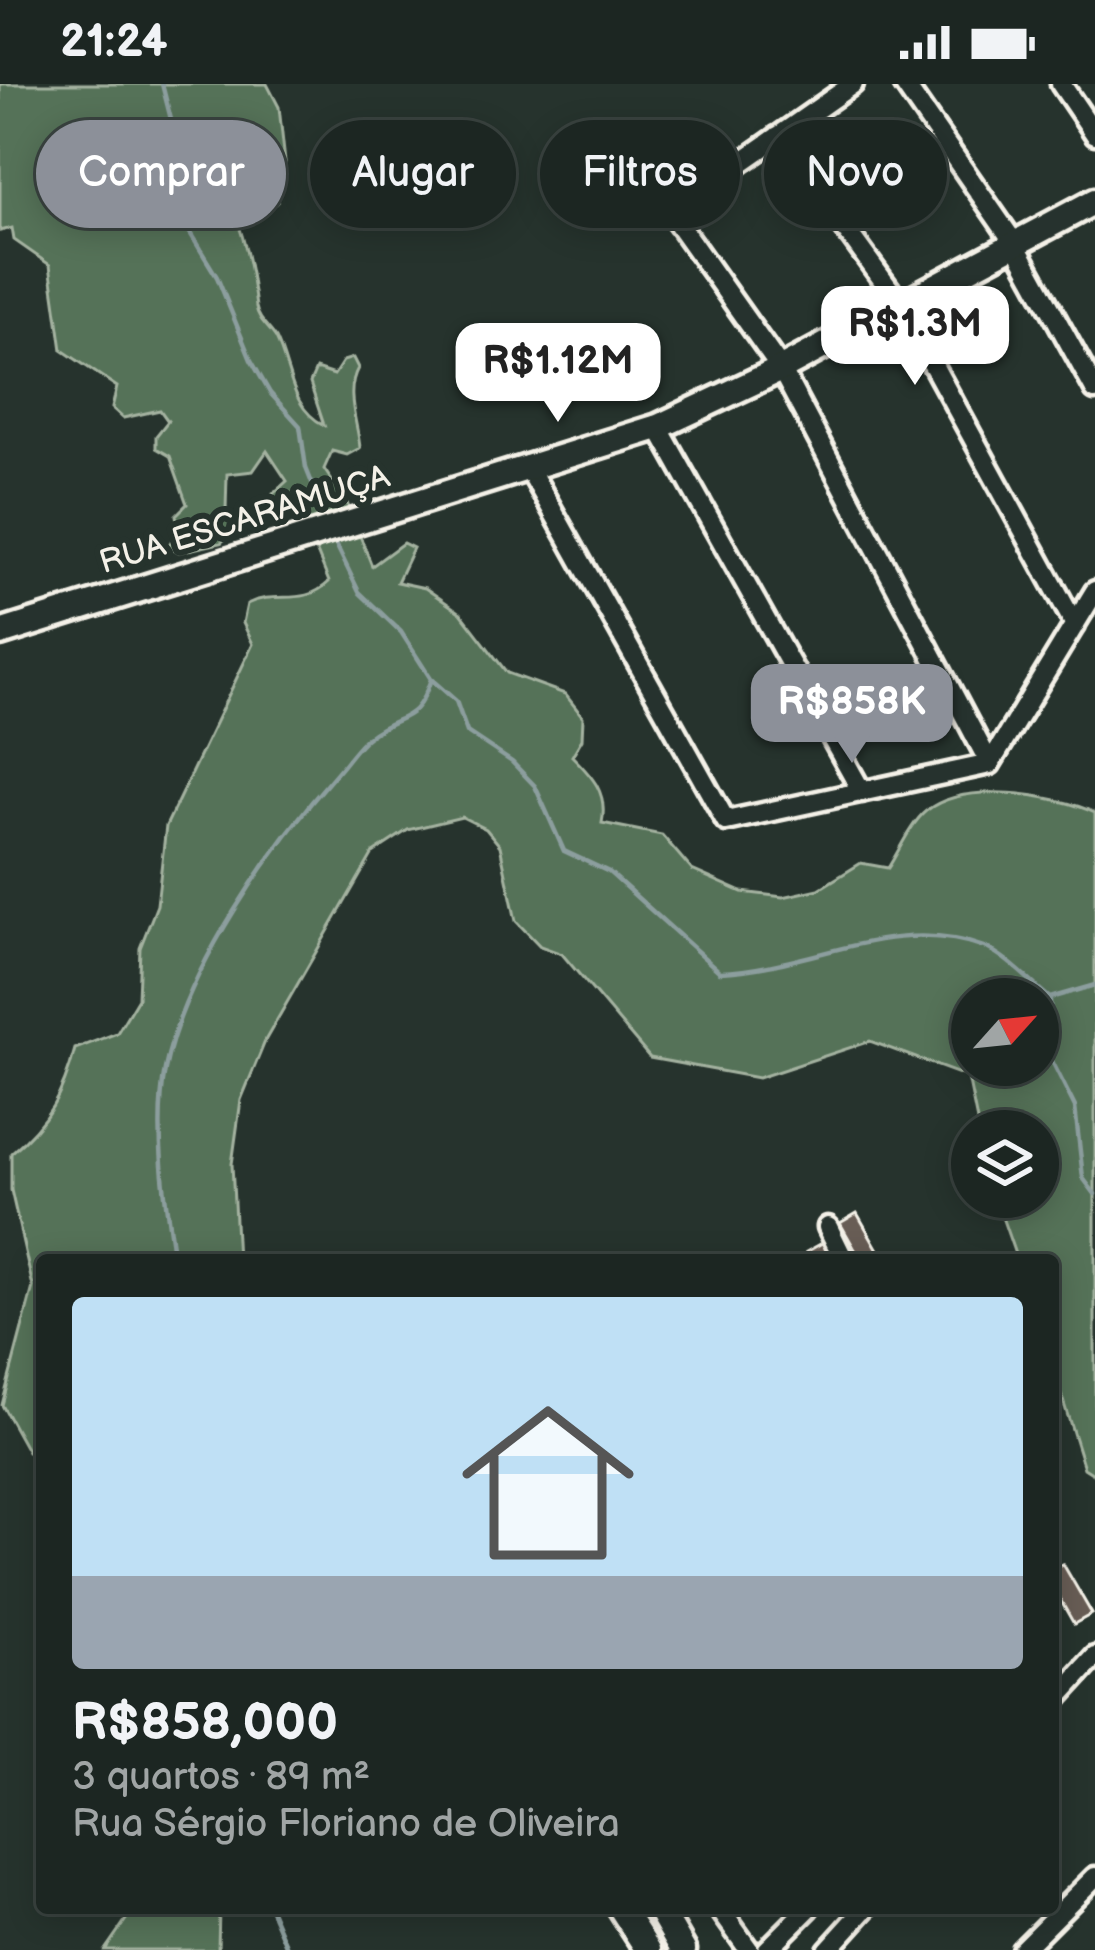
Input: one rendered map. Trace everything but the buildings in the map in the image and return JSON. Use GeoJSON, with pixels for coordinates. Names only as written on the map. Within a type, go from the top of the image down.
{"type":"FeatureCollection","features":[{"type":"Feature","properties":{"kind":"street"},"geometry":{"type":"LineString","coordinates":[[801,120],[853,84]]}},
{"type":"Feature","properties":{"kind":"street"},"geometry":{"type":"LineString","coordinates":[[904,84],[1015,244],[1095,390]]}},
{"type":"Feature","properties":{"kind":"street"},"geometry":{"type":"LineString","coordinates":[[1061,84],[1095,134]]}},
{"type":"Feature","properties":{"kind":"street","name":"RUA ESCARAMUÇA"},"geometry":{"type":"LineString","coordinates":[[0,633],[349,519],[658,427],[781,368],[1095,201]]}},
{"type":"Feature","properties":{"kind":"street"},"geometry":{"type":"LineString","coordinates":[[681,228],[781,368],[990,764]]}},
{"type":"Feature","properties":{"kind":"street"},"geometry":{"type":"LineString","coordinates":[[845,228],[898,302],[1075,625]]}},
{"type":"Feature","properties":{"kind":"street"},"geometry":{"type":"LineString","coordinates":[[658,427],[862,792]]}},
{"type":"Feature","properties":{"kind":"street"},"geometry":{"type":"LineString","coordinates":[[527,465],[726,821],[990,764],[1095,590]]}},
{"type":"Feature","properties":{"kind":"street"},"geometry":{"type":"LineString","coordinates":[[828,1227],[841,1254]]}},
{"type":"Feature","properties":{"kind":"street"},"geometry":{"type":"LineString","coordinates":[[1059,1697],[1095,1658]]}},
{"type":"Feature","properties":{"kind":"street"},"geometry":{"type":"LineString","coordinates":[[1059,1913],[1095,1877]]}},
{"type":"Feature","properties":{"kind":"street"},"geometry":{"type":"LineString","coordinates":[[625,1914],[648,1950]]}},
{"type":"Feature","properties":{"kind":"street"},"geometry":{"type":"LineString","coordinates":[[662,1914],[683,1950]]}},
{"type":"Feature","properties":{"kind":"street"},"geometry":{"type":"LineString","coordinates":[[722,1914],[736,1946]]}},
{"type":"Feature","properties":{"kind":"street"},"geometry":{"type":"LineString","coordinates":[[767,1950],[802,1914]]}},
{"type":"Feature","properties":{"kind":"street"},"geometry":{"type":"LineString","coordinates":[[827,1950],[860,1914]]}},
{"type":"Feature","properties":{"kind":"street"},"geometry":{"type":"LineString","coordinates":[[1022,1950],[1058,1914]]}},
{"type":"Feature","properties":{"kind":"green space"},"geometry":{"type":"Polygon","coordinates":[[[0,84],[267,84],[280,120],[36,120],[36,228],[239,228],[257,312],[276,338],[293,386],[313,418],[324,425],[310,383],[316,369],[334,375],[343,361],[353,358],[358,368],[352,398],[360,448],[347,455],[332,451],[324,469],[347,503],[372,566],[403,543],[413,548],[397,582],[425,588],[461,613],[507,673],[565,694],[583,717],[582,739],[572,756],[597,786],[603,803],[602,823],[662,835],[692,870],[742,892],[783,897],[819,889],[861,863],[888,868],[921,816],[943,801],[1010,793],[1057,800],[1095,813],[1095,1475],[1084,1468],[1059,1387],[1059,1254],[1015,1254],[1002,1218],[1059,1218],[1059,1110],[975,1110],[970,1086],[1059,1086],[1059,978],[951,978],[951,1071],[870,1041],[758,1078],[650,1058],[562,954],[540,946],[516,921],[500,846],[486,829],[462,817],[408,830],[373,853],[266,1039],[241,1100],[232,1164],[237,1254],[36,1254],[36,1456],[28,1452],[2,1405],[33,1287],[11,1190],[11,1153],[52,1107],[75,1049],[117,1033],[138,998],[140,948],[157,905],[166,826],[253,644],[243,623],[247,604],[309,594],[329,582],[302,516],[279,508],[273,494],[287,481],[267,451],[253,471],[227,474],[226,511],[234,529],[221,543],[179,552],[168,546],[179,530],[176,515],[187,504],[170,456],[156,448],[156,436],[168,421],[160,410],[123,418],[112,408],[117,387],[62,350],[50,265],[14,240],[12,228],[0,231],[0,84]]]}},
{"type":"Feature","properties":{"kind":"green space"},"geometry":{"type":"Polygon","coordinates":[[[130,1914],[219,1914],[218,1950],[105,1950],[130,1914]]]}},
{"type":"Feature","properties":{"kind":"waterway"},"geometry":{"type":"LineString","coordinates":[[162,84],[179,151],[184,223],[217,277],[251,360],[270,393],[300,426],[306,468],[326,519]]}},
{"type":"Feature","properties":{"kind":"waterway"},"geometry":{"type":"LineString","coordinates":[[332,536],[359,592],[401,632],[431,679],[456,701],[467,732],[512,762],[535,786],[564,851],[609,872],[720,972],[917,937],[950,938],[984,947],[1027,978]]}},
{"type":"Feature","properties":{"kind":"waterway"},"geometry":{"type":"LineString","coordinates":[[173,1254],[160,1115],[165,1069],[191,991],[234,911],[312,801],[364,740],[413,712],[431,679]]}},
{"type":"Feature","properties":{"kind":"waterway"},"geometry":{"type":"LineString","coordinates":[[1059,995],[1095,985]]}},
{"type":"Feature","properties":{"kind":"waterway"},"geometry":{"type":"LineString","coordinates":[[1059,1075],[1075,1107],[1083,1178],[1095,1194]]}},
{"type":"Feature","properties":{"kind":"waterway"},"geometry":{"type":"LineString","coordinates":[[273,1914],[288,1950]]}}]}
